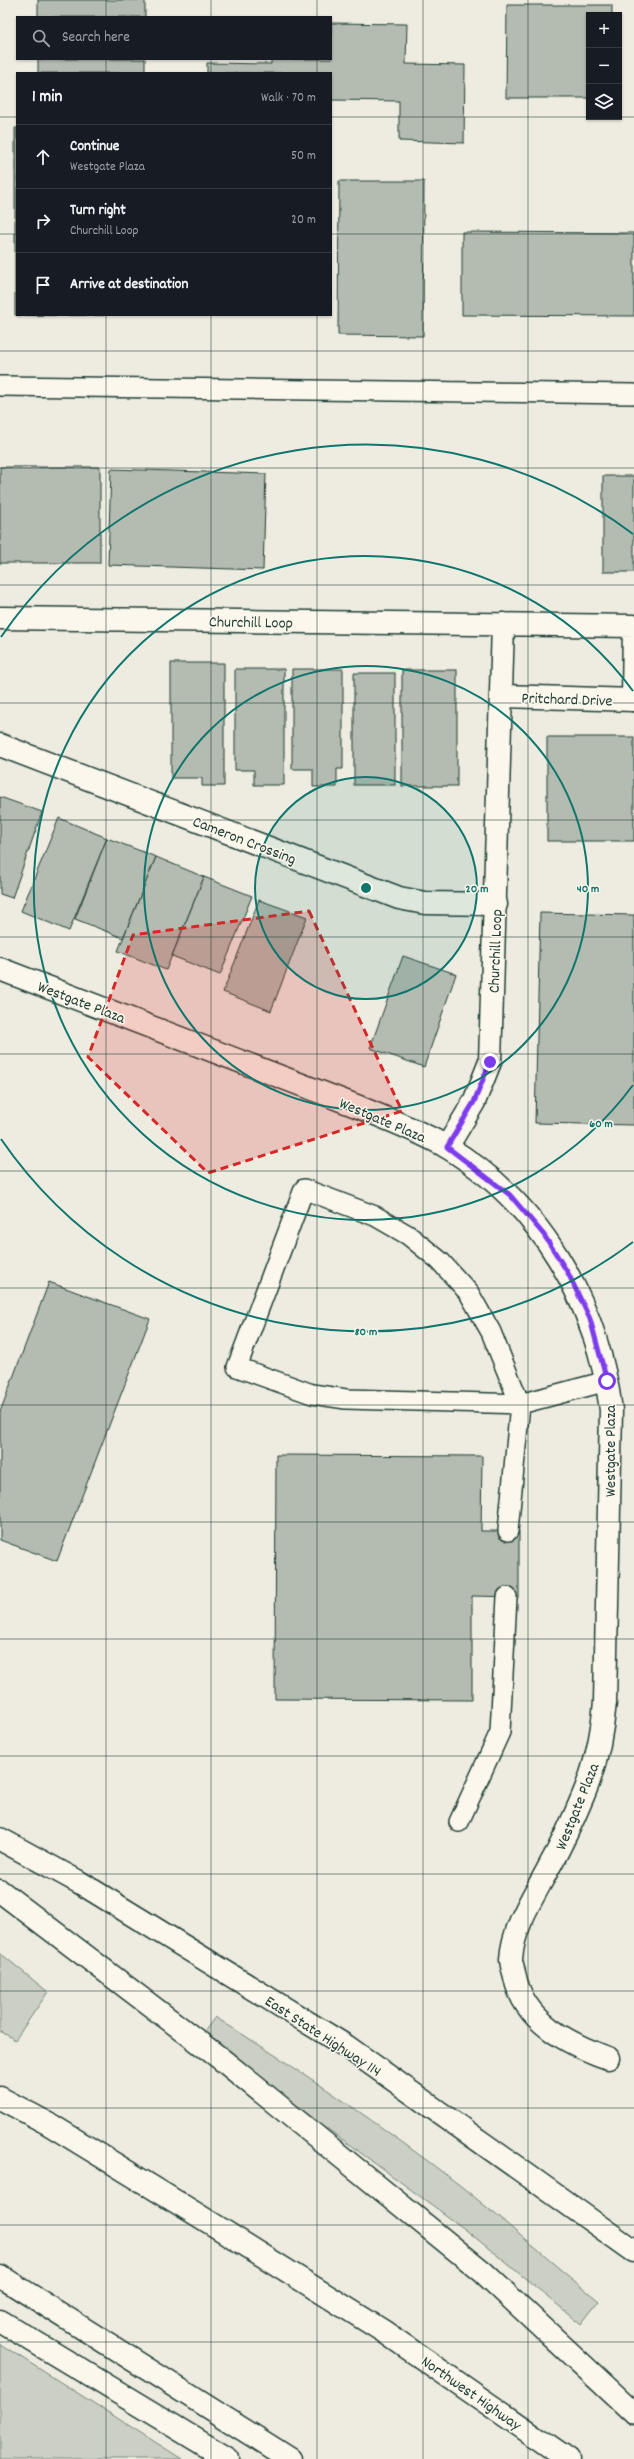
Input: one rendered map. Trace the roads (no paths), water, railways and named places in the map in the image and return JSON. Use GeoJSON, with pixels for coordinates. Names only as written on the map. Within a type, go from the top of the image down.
{"type":"FeatureCollection","features":[{"type":"Feature","properties":{"kind":"main road","name":"Churchill Loop"},"geometry":{"type":"LineString","coordinates":[[0,618],[634,626],[634,700]]}},
{"type":"Feature","properties":{"kind":"main road","name":"Churchill Loop"},"geometry":{"type":"LineString","coordinates":[[447,1147],[474,1102],[490,1062],[496,904],[502,624]]}},
{"type":"Feature","properties":{"kind":"main road","name":"Pritchard Drive"},"geometry":{"type":"LineString","coordinates":[[501,696],[634,700]]}},
{"type":"Feature","properties":{"kind":"main road","name":"Cameron Crossing"},"geometry":{"type":"LineString","coordinates":[[0,745],[399,898],[425,903],[496,904]]}},
{"type":"Feature","properties":{"kind":"main road","name":"Westgate Plaza"},"geometry":{"type":"LineString","coordinates":[[0,969],[359,1107],[411,1129],[447,1147],[510,1195],[544,1235],[568,1273],[590,1319],[607,1381],[611,1410],[607,1654],[602,1733],[594,1766],[584,1795],[518,1927],[511,1960],[517,1989],[533,2014],[557,2035],[577,2047],[608,2058]]}},
{"type":"Feature","properties":{"kind":"main road","name":"East State Highway 114"},"geometry":{"type":"LineString","coordinates":[[0,1839],[79,1882],[346,2046],[634,2251]]}},
{"type":"Feature","properties":{"kind":"main road"},"geometry":{"type":"LineString","coordinates":[[0,1891],[221,2059],[483,2272],[634,2413]]}},
{"type":"Feature","properties":{"kind":"main road","name":"Northwest Highway"},"geometry":{"type":"LineString","coordinates":[[0,2098],[49,2124],[168,2196],[383,2331],[564,2456]]}},
{"type":"Feature","properties":{"kind":"main road"},"geometry":{"type":"LineString","coordinates":[[0,2276],[290,2459]]}},
{"type":"Feature","properties":{"kind":"main road"},"geometry":{"type":"LineString","coordinates":[[0,2321],[228,2459]]}},
{"type":"Feature","properties":{"kind":"lane"},"geometry":{"type":"LineString","coordinates":[[0,386],[634,394]]}},
{"type":"Feature","properties":{"kind":"lane"},"geometry":{"type":"LineString","coordinates":[[508,1531],[520,1404],[491,1332],[469,1293],[440,1261],[408,1235],[374,1216],[304,1189],[237,1367],[312,1394],[346,1399],[520,1404],[607,1381]]}},
{"type":"Feature","properties":{"kind":"lane"},"geometry":{"type":"LineString","coordinates":[[459,1822],[500,1732],[507,1596]]}}]}
